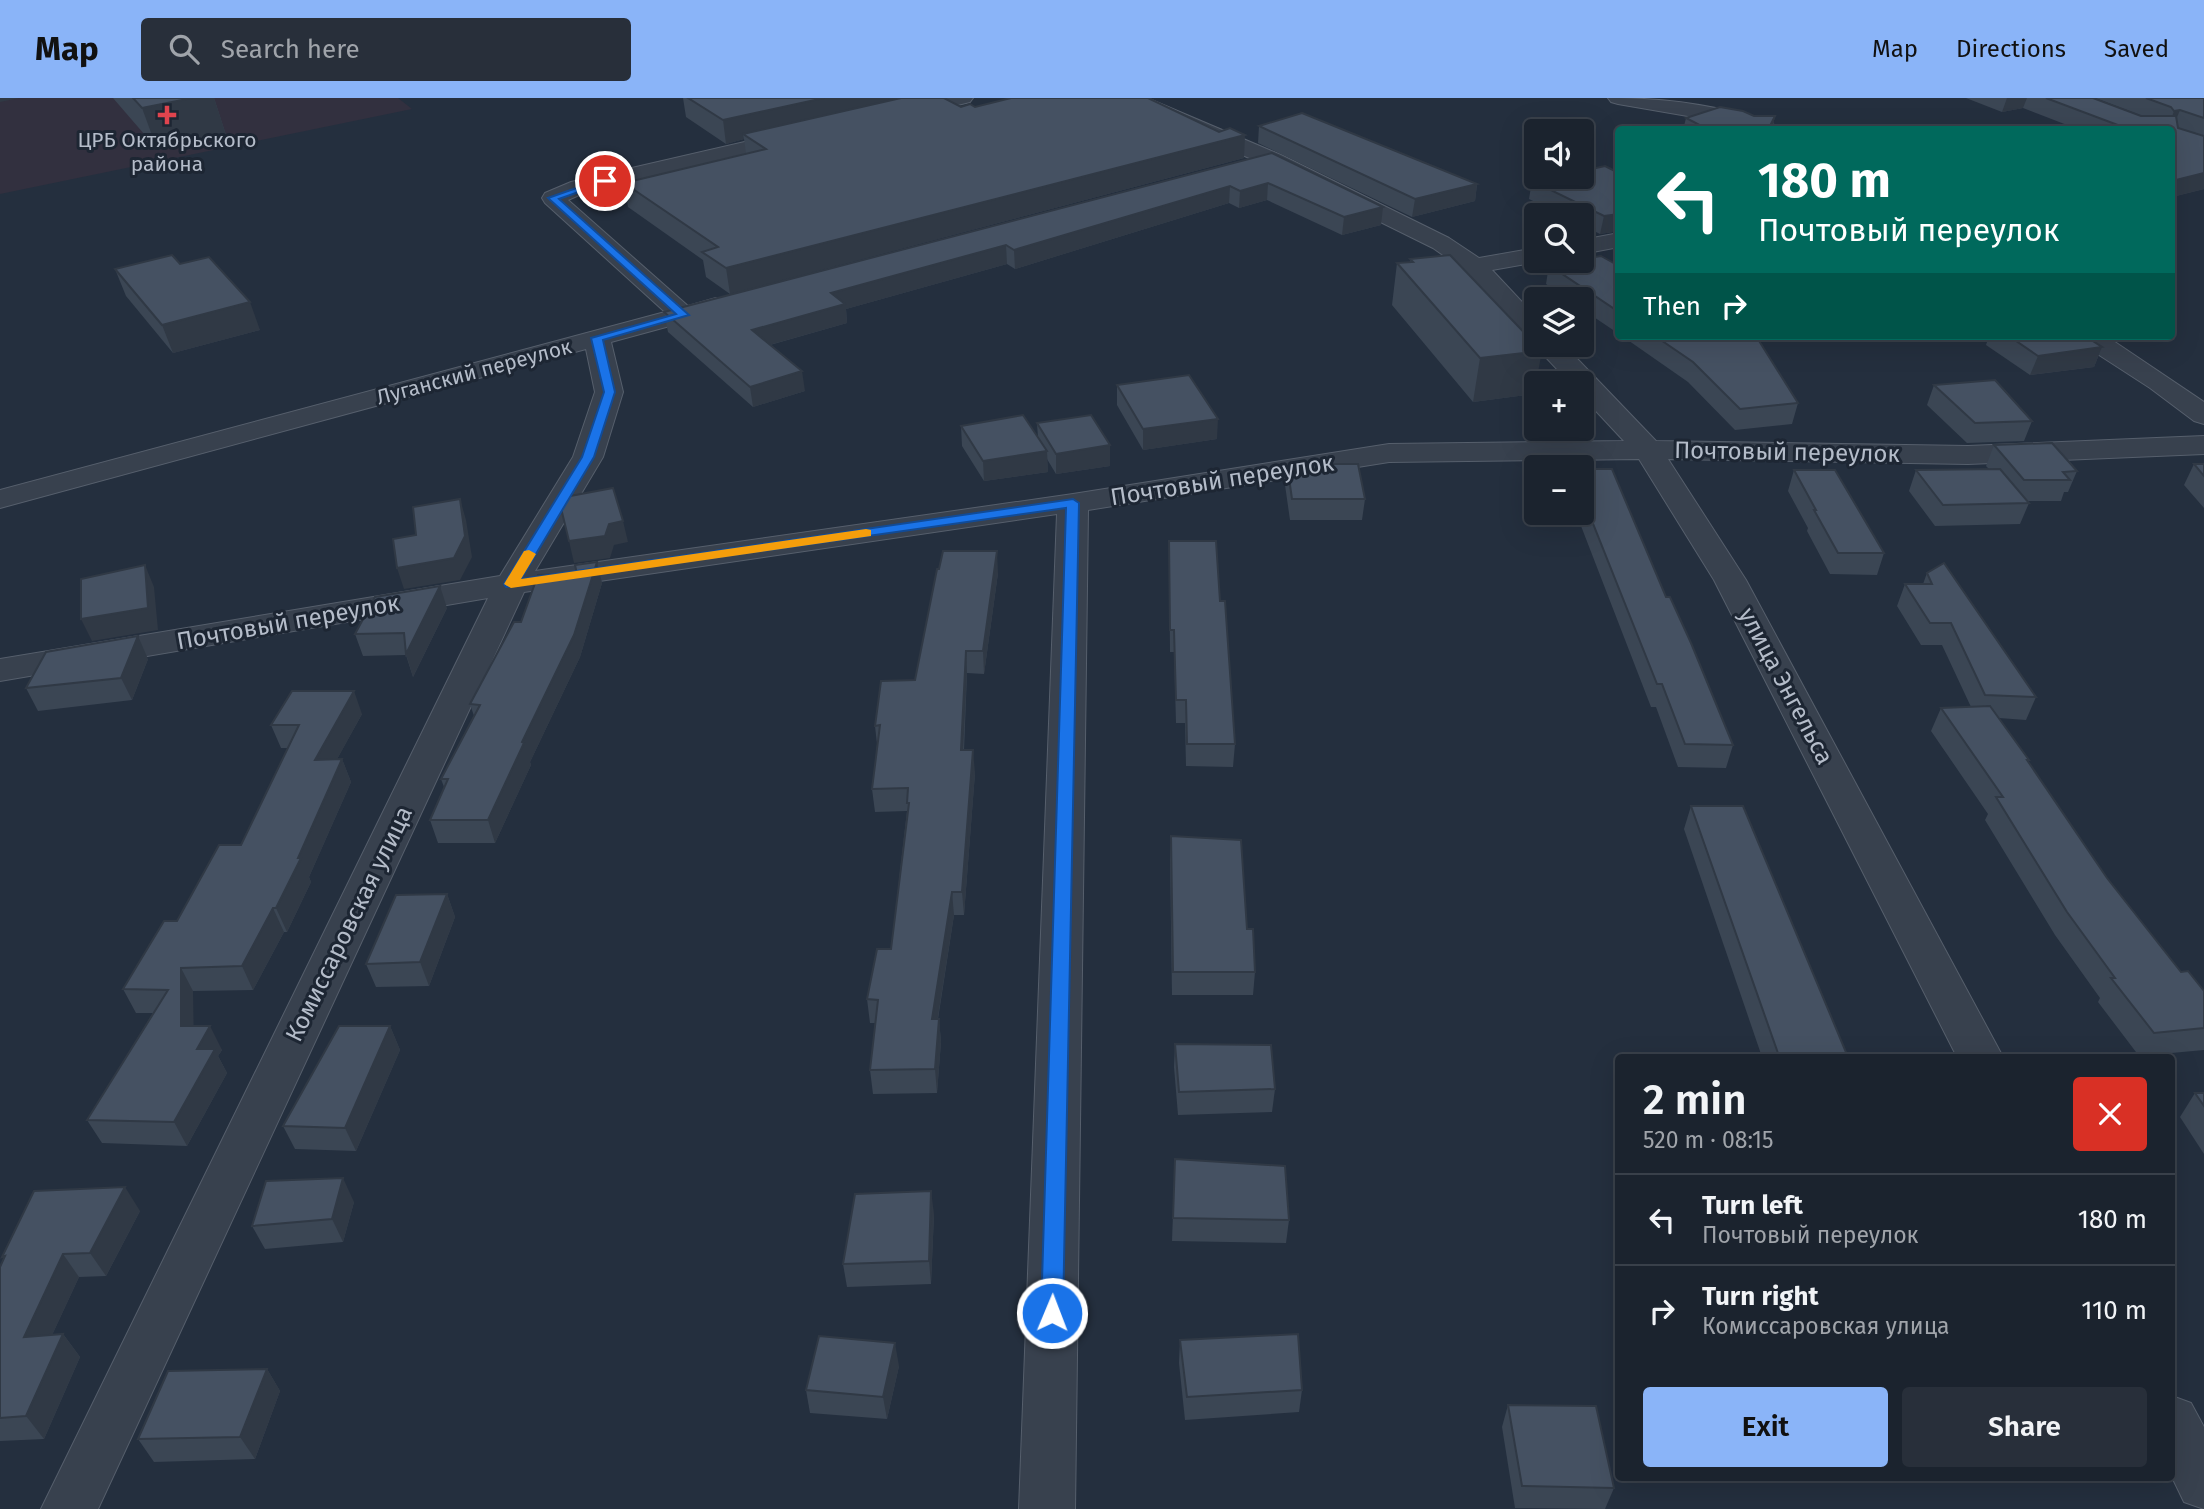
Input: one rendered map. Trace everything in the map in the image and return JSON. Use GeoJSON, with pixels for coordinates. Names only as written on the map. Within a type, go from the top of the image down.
{"type":"FeatureCollection","features":[{"type":"Feature","properties":{"kind":"street"},"geometry":{"type":"LineString","coordinates":[[884,116],[963,98]]}},
{"type":"Feature","properties":{"kind":"street"},"geometry":{"type":"LineString","coordinates":[[1130,98],[1273,160],[1441,243],[1475,266],[1524,319]]}},
{"type":"Feature","properties":{"kind":"street"},"geometry":{"type":"LineString","coordinates":[[1618,98],[1745,120],[1760,126]]}},
{"type":"Feature","properties":{"kind":"street"},"geometry":{"type":"LineString","coordinates":[[684,315],[552,198],[579,187],[818,132]]}},
{"type":"Feature","properties":{"kind":"street"},"geometry":{"type":"LineString","coordinates":[[1233,170],[1273,160]]}},
{"type":"Feature","properties":{"kind":"street"},"geometry":{"type":"LineString","coordinates":[[1594,245],[1615,241]]}},
{"type":"Feature","properties":{"kind":"street"},"geometry":{"type":"LineString","coordinates":[[1475,266],[1524,257]]}},
{"type":"Feature","properties":{"kind":"street","name":"Луганский переулок"},"geometry":{"type":"LineString","coordinates":[[0,499],[737,301]]}},
{"type":"Feature","properties":{"kind":"street","name":"Комиссаровская улица"},"geometry":{"type":"LineString","coordinates":[[69,1509],[511,584],[588,457],[609,392],[597,338]]}},
{"type":"Feature","properties":{"kind":"street"},"geometry":{"type":"LineString","coordinates":[[2094,340],[2160,382],[2204,415]]}},
{"type":"Feature","properties":{"kind":"street","name":"улица Энгельса"},"geometry":{"type":"LineString","coordinates":[[1560,357],[1648,450],[1730,580],[1978,1054]]}},
{"type":"Feature","properties":{"kind":"street","name":"Почтовый переулок"},"geometry":{"type":"LineString","coordinates":[[0,670],[511,584],[1073,503],[1388,453],[1648,450],[1968,455],[2204,445]]}},
{"type":"Feature","properties":{"kind":"street"},"geometry":{"type":"LineString","coordinates":[[1047,1509],[1073,503]]}},
{"type":"Feature","properties":{"kind":"street"},"geometry":{"type":"LineString","coordinates":[[2175,1427],[2204,1483]]}},
{"type":"Feature","properties":{"kind":"shaded area"},"geometry":{"type":"Polygon","coordinates":[[[0,98],[398,98],[412,109],[0,194],[0,98]]]}},
{"type":"Feature","properties":{"kind":"building"},"geometry":{"type":"Polygon","coordinates":[[[133,98],[192,98],[142,108],[133,98]]]}},
{"type":"Feature","properties":{"kind":"building"},"geometry":{"type":"Polygon","coordinates":[[[688,98],[824,98],[723,120],[688,98]]]}},
{"type":"Feature","properties":{"kind":"building"},"geometry":{"type":"Polygon","coordinates":[[[901,98],[944,98],[961,107],[970,104],[975,107],[1011,98],[1148,98],[1219,132],[1230,128],[1245,135],[726,268],[702,252],[718,247],[624,183],[766,149],[743,134],[901,98]]]}},
{"type":"Feature","properties":{"kind":"building"},"geometry":{"type":"Polygon","coordinates":[[[2046,98],[2093,98],[2141,116],[2176,116],[2178,128],[2204,136],[2204,173],[2175,180],[2175,126],[2120,126],[2046,98]]]}},
{"type":"Feature","properties":{"kind":"building"},"geometry":{"type":"Polygon","coordinates":[[[2146,98],[2204,98],[2204,118],[2180,110],[2174,111],[2171,107],[2146,98]]]}},
{"type":"Feature","properties":{"kind":"building"},"geometry":{"type":"Polygon","coordinates":[[[1720,107],[1754,116],[1775,116],[1770,126],[1701,126],[1686,118],[1720,107]]]}},
{"type":"Feature","properties":{"kind":"building"},"geometry":{"type":"Polygon","coordinates":[[[1302,113],[1477,184],[1415,199],[1259,126],[1302,113]]]}},
{"type":"Feature","properties":{"kind":"building"},"geometry":{"type":"Polygon","coordinates":[[[1272,153],[1383,207],[1344,217],[1268,183],[1240,191],[1230,186],[1014,250],[1006,245],[831,293],[845,304],[752,330],[802,371],[750,387],[664,312],[1272,153]]]}},
{"type":"Feature","properties":{"kind":"building"},"geometry":{"type":"Polygon","coordinates":[[[1605,166],[1615,171],[1615,215],[1604,216],[1594,211],[1594,203],[1577,203],[1548,189],[1594,189],[1594,168],[1605,166]]]}},
{"type":"Feature","properties":{"kind":"building"},"geometry":{"type":"Polygon","coordinates":[[[172,255],[180,264],[209,257],[250,302],[162,325],[115,269],[172,255]]]}},
{"type":"Feature","properties":{"kind":"building"},"geometry":{"type":"Polygon","coordinates":[[[1450,255],[1524,332],[1524,353],[1480,358],[1397,263],[1413,262],[1410,259],[1450,255]]]}},
{"type":"Feature","properties":{"kind":"building"},"geometry":{"type":"Polygon","coordinates":[[[1601,256],[1615,264],[1615,309],[1594,295],[1594,287],[1582,287],[1561,273],[1594,273],[1594,257],[1601,256]]]}},
{"type":"Feature","properties":{"kind":"building"},"geometry":{"type":"Polygon","coordinates":[[[1661,340],[1759,340],[1798,403],[1740,409],[1693,362],[1661,340]]]}},
{"type":"Feature","properties":{"kind":"building"},"geometry":{"type":"Polygon","coordinates":[[[2015,340],[2091,340],[2102,347],[2038,356],[2015,340]]]}},
{"type":"Feature","properties":{"kind":"building"},"geometry":{"type":"Polygon","coordinates":[[[1189,375],[1218,419],[1143,429],[1117,385],[1189,375]]]}},
{"type":"Feature","properties":{"kind":"building"},"geometry":{"type":"Polygon","coordinates":[[[1995,380],[2032,421],[1975,423],[1934,385],[1995,380]]]}},
{"type":"Feature","properties":{"kind":"building"},"geometry":{"type":"Polygon","coordinates":[[[1023,415],[1047,451],[983,461],[961,426],[1023,415]]]}},
{"type":"Feature","properties":{"kind":"building"},"geometry":{"type":"Polygon","coordinates":[[[1091,415],[1110,445],[1056,454],[1037,423],[1091,415]]]}},
{"type":"Feature","properties":{"kind":"building"},"geometry":{"type":"Polygon","coordinates":[[[2052,443],[2077,471],[2063,472],[2070,480],[2024,480],[1994,445],[2052,443]]]}},
{"type":"Feature","properties":{"kind":"building"},"geometry":{"type":"Polygon","coordinates":[[[1287,464],[1358,464],[1365,499],[1292,499],[1287,464]]]}},
{"type":"Feature","properties":{"kind":"building"},"geometry":{"type":"Polygon","coordinates":[[[2194,464],[2204,464],[2204,476],[2194,464]]]}},
{"type":"Feature","properties":{"kind":"building"},"geometry":{"type":"Polygon","coordinates":[[[1594,469],[1612,469],[1666,597],[1670,597],[1691,643],[1733,745],[1685,744],[1662,684],[1657,684],[1594,525],[1594,469]]]}},
{"type":"Feature","properties":{"kind":"building"},"geometry":{"type":"Polygon","coordinates":[[[2000,469],[2029,503],[1943,505],[1916,470],[2000,469]]]}},
{"type":"Feature","properties":{"kind":"building"},"geometry":{"type":"Polygon","coordinates":[[[1794,470],[1835,470],[1884,553],[1838,553],[1794,470]]]}},
{"type":"Feature","properties":{"kind":"building"},"geometry":{"type":"Polygon","coordinates":[[[613,488],[623,521],[609,524],[605,536],[569,541],[560,504],[565,497],[613,488]]]}},
{"type":"Feature","properties":{"kind":"building"},"geometry":{"type":"Polygon","coordinates":[[[460,499],[465,536],[454,558],[397,568],[393,539],[416,535],[413,507],[460,499]]]}},
{"type":"Feature","properties":{"kind":"building"},"geometry":{"type":"Polygon","coordinates":[[[1169,541],[1216,541],[1220,601],[1225,601],[1235,744],[1187,744],[1186,700],[1176,700],[1174,630],[1170,630],[1169,541]]]}},
{"type":"Feature","properties":{"kind":"building"},"geometry":{"type":"Polygon","coordinates":[[[943,551],[997,551],[983,651],[966,651],[961,750],[973,750],[962,892],[952,892],[932,1019],[939,1019],[935,1069],[870,1070],[878,1000],[867,999],[877,949],[891,949],[909,803],[908,788],[872,789],[880,725],[875,726],[881,681],[915,680],[943,551]]]}},
{"type":"Feature","properties":{"kind":"building"},"geometry":{"type":"Polygon","coordinates":[[[597,562],[574,635],[488,820],[430,820],[448,779],[441,779],[480,705],[470,704],[514,622],[521,622],[538,575],[577,574],[575,565],[597,562]]]}},
{"type":"Feature","properties":{"kind":"building"},"geometry":{"type":"Polygon","coordinates":[[[1944,563],[2036,697],[1985,695],[1951,623],[1930,623],[1905,584],[1932,584],[1927,573],[1944,563]]]}},
{"type":"Feature","properties":{"kind":"building"},"geometry":{"type":"Polygon","coordinates":[[[145,565],[148,608],[81,619],[81,579],[145,565]]]}},
{"type":"Feature","properties":{"kind":"building"},"geometry":{"type":"Polygon","coordinates":[[[440,586],[406,654],[404,633],[355,634],[375,597],[440,586]]]}},
{"type":"Feature","properties":{"kind":"building"},"geometry":{"type":"Polygon","coordinates":[[[138,636],[121,678],[26,688],[46,652],[138,636]]]}},
{"type":"Feature","properties":{"kind":"building"},"geometry":{"type":"Polygon","coordinates":[[[292,691],[354,691],[315,760],[342,759],[298,858],[301,858],[242,966],[181,968],[181,1026],[210,1026],[197,1049],[215,1049],[174,1122],[87,1120],[168,990],[123,989],[164,921],[177,921],[219,845],[241,845],[299,725],[271,725],[292,691]]]}},
{"type":"Feature","properties":{"kind":"building"},"geometry":{"type":"Polygon","coordinates":[[[1990,706],[2107,878],[2181,972],[2188,971],[2204,991],[2204,1028],[2154,1033],[2111,978],[2115,978],[2067,912],[1996,797],[2003,797],[1941,708],[1990,706]]]}},
{"type":"Feature","properties":{"kind":"building"},"geometry":{"type":"Polygon","coordinates":[[[1691,806],[1743,806],[1847,1054],[1778,1054],[1691,806]]]}},
{"type":"Feature","properties":{"kind":"building"},"geometry":{"type":"Polygon","coordinates":[[[1171,836],[1241,840],[1247,929],[1253,929],[1255,972],[1173,972],[1171,836]]]}},
{"type":"Feature","properties":{"kind":"building"},"geometry":{"type":"Polygon","coordinates":[[[447,894],[420,962],[366,964],[396,895],[447,894]]]}},
{"type":"Feature","properties":{"kind":"building"},"geometry":{"type":"Polygon","coordinates":[[[339,1026],[390,1026],[345,1128],[283,1126],[339,1026]]]}},
{"type":"Feature","properties":{"kind":"building"},"geometry":{"type":"Polygon","coordinates":[[[1175,1044],[1271,1045],[1275,1089],[1179,1092],[1175,1044]]]}},
{"type":"Feature","properties":{"kind":"building"},"geometry":{"type":"Polygon","coordinates":[[[2195,1093],[2204,1093],[2204,1106],[2195,1093]]]}},
{"type":"Feature","properties":{"kind":"building"},"geometry":{"type":"Polygon","coordinates":[[[1175,1159],[1285,1166],[1289,1220],[1173,1218],[1175,1159]]]}},
{"type":"Feature","properties":{"kind":"building"},"geometry":{"type":"Polygon","coordinates":[[[343,1178],[332,1219],[252,1226],[266,1181],[343,1178]]]}},
{"type":"Feature","properties":{"kind":"building"},"geometry":{"type":"Polygon","coordinates":[[[125,1187],[90,1253],[63,1254],[24,1337],[63,1334],[26,1416],[0,1418],[0,1267],[5,1256],[2,1257],[34,1191],[125,1187]]]}},
{"type":"Feature","properties":{"kind":"building"},"geometry":{"type":"Polygon","coordinates":[[[931,1191],[929,1261],[843,1264],[855,1194],[931,1191]]]}},
{"type":"Feature","properties":{"kind":"building"},"geometry":{"type":"Polygon","coordinates":[[[1298,1334],[1302,1390],[1187,1397],[1180,1340],[1298,1334]]]}},
{"type":"Feature","properties":{"kind":"building"},"geometry":{"type":"Polygon","coordinates":[[[819,1336],[895,1343],[883,1397],[806,1390],[819,1336]]]}},
{"type":"Feature","properties":{"kind":"building"},"geometry":{"type":"Polygon","coordinates":[[[267,1369],[240,1437],[138,1439],[168,1371],[267,1369]]]}},
{"type":"Feature","properties":{"kind":"building"},"geometry":{"type":"Polygon","coordinates":[[[1508,1405],[1596,1406],[1614,1488],[1522,1486],[1508,1405]]]}},
{"type":"Feature","properties":{"kind":"slow traffic"},"geometry":{"type":"LineString","coordinates":[[529,554],[511,584],[866,533]]}},
{"type":"Feature","properties":{"kind":"place","name":"ЦРБ Октябрьского района"},"geometry":{"type":"Point","coordinates":[167,115]}},
{"type":"Feature","properties":{"kind":"route"},"geometry":{"type":"LineString","coordinates":[[605,181],[579,187],[552,198],[684,315],[597,338],[609,392],[588,457],[511,584],[1073,503],[1052,1313]]}}]}
